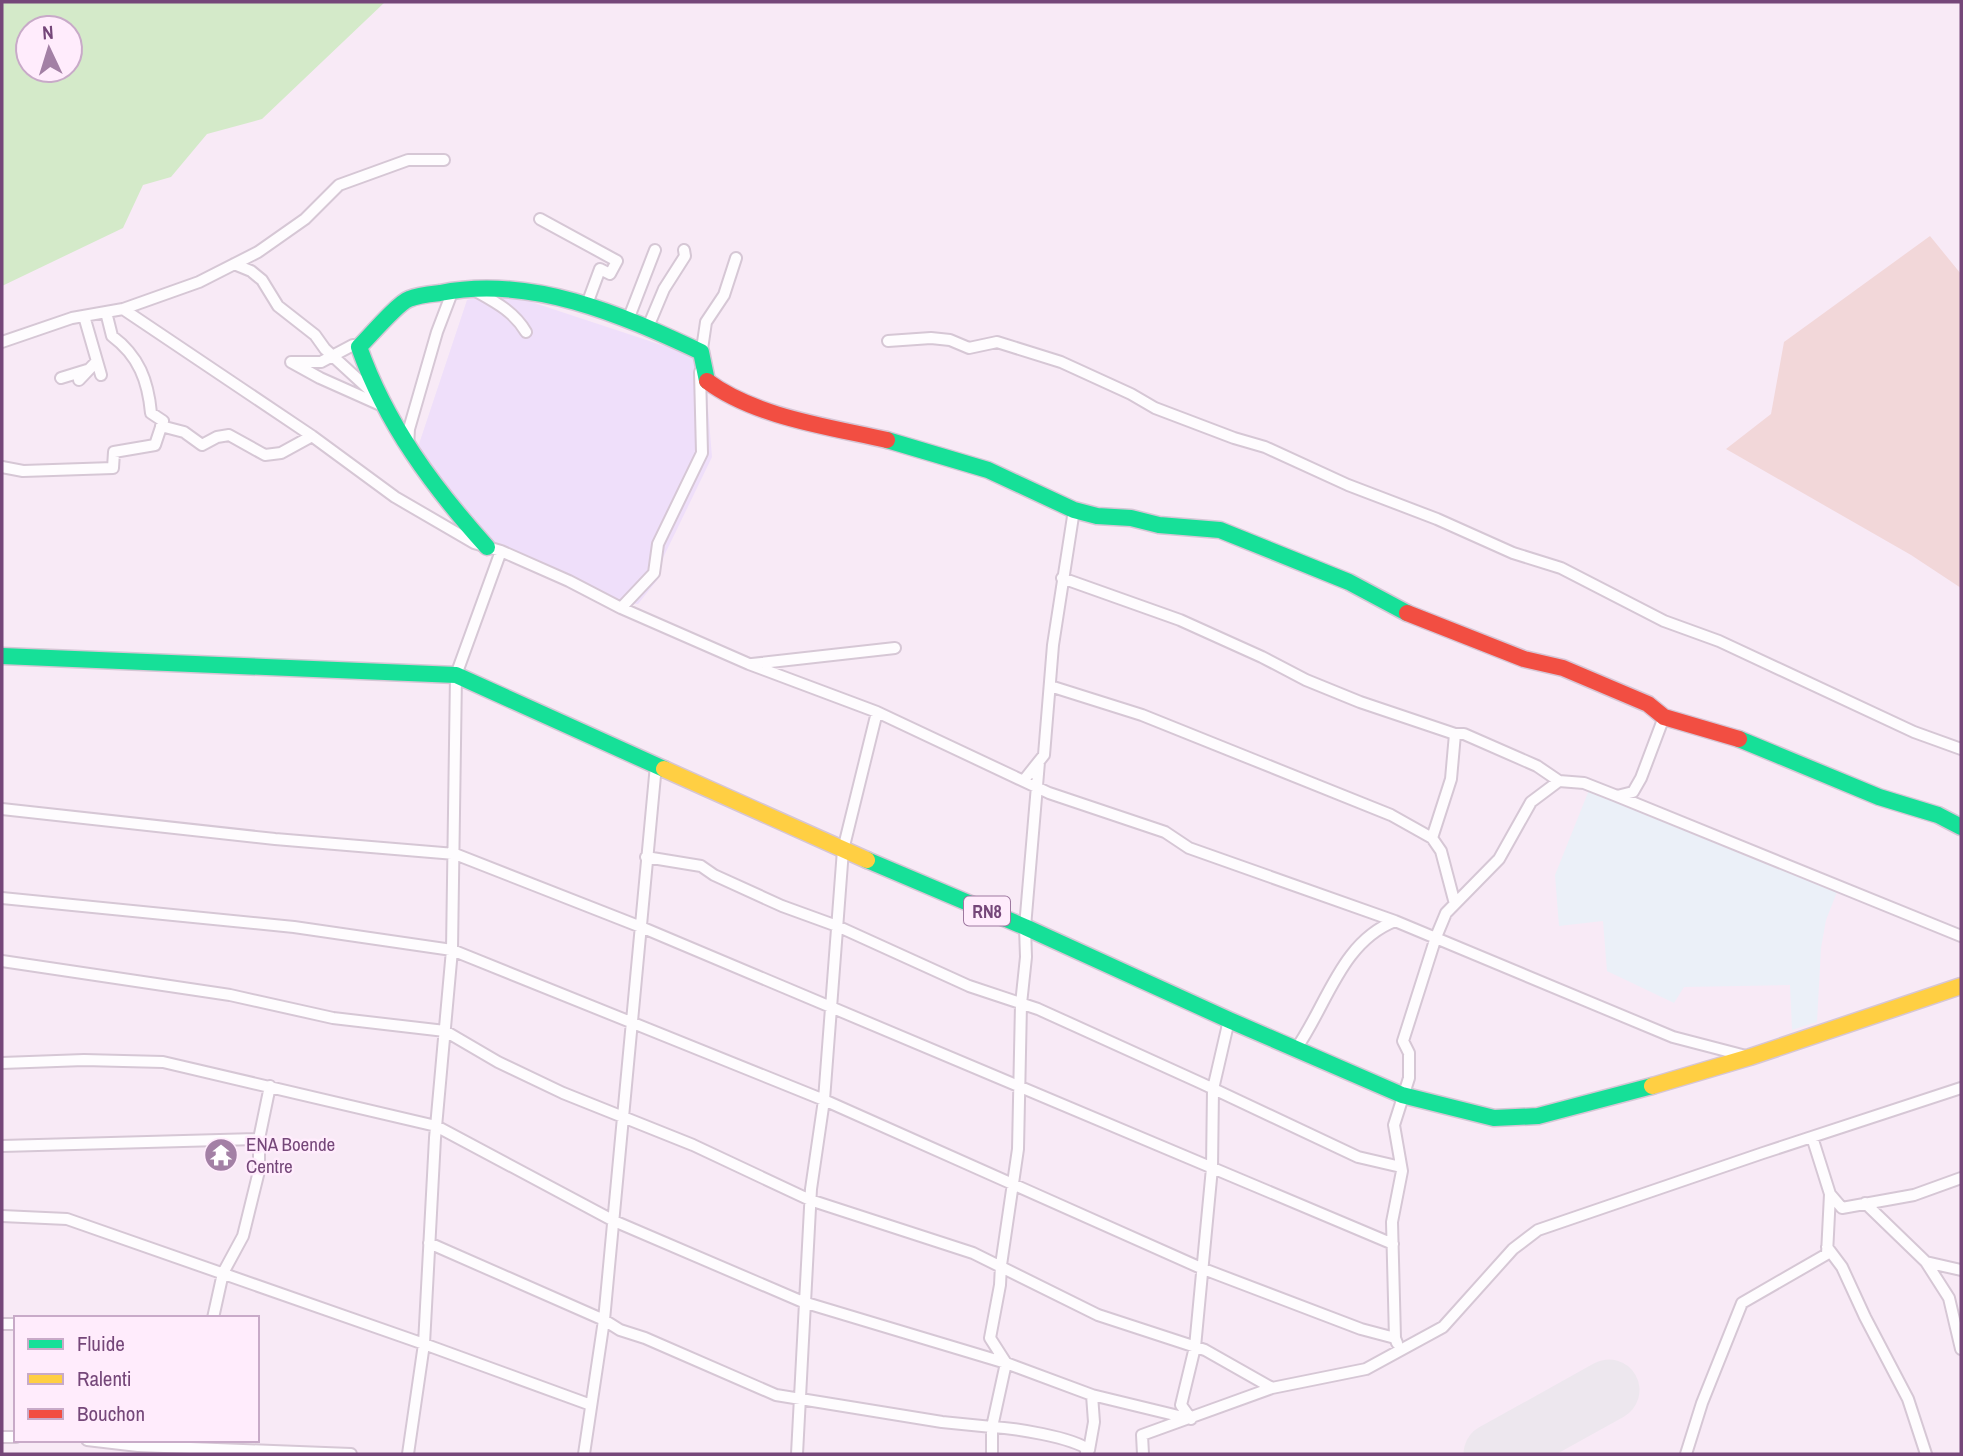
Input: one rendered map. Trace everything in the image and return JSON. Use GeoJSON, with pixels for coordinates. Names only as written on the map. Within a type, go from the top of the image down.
{"type":"FeatureCollection","features":[{"type":"Feature","properties":{"kind":"main road"},"geometry":{"type":"LineString","coordinates":[[494,549],[451,508],[408,447],[367,375],[359,347],[407,299],[453,290],[490,288],[544,293],[587,304],[648,327],[701,352],[706,380],[727,396],[810,424],[886,440],[988,470],[1074,510],[1159,525],[1220,530],[1349,582],[1392,606],[1433,624],[1524,659],[1563,668],[1619,691],[1648,704],[1664,717],[1727,734],[1879,797],[1938,814],[1961,827]]}},
{"type":"Feature","properties":{"kind":"main road","name":"RN8"},"geometry":{"type":"LineString","coordinates":[[2,656],[456,675],[843,850],[1026,927],[1296,1049],[1402,1094],[1494,1118],[1538,1116],[1582,1106],[1750,1057],[1961,986]]}},
{"type":"Feature","properties":{"kind":"street"},"geometry":{"type":"LineString","coordinates":[[2,342],[84,316],[123,309],[199,282],[258,252],[305,219],[339,185],[408,160],[444,160]]}},
{"type":"Feature","properties":{"kind":"street"},"geometry":{"type":"LineString","coordinates":[[540,219],[617,261],[610,274],[600,270],[587,304]]}},
{"type":"Feature","properties":{"kind":"street"},"geometry":{"type":"LineString","coordinates":[[628,320],[655,250]]}},
{"type":"Feature","properties":{"kind":"street"},"geometry":{"type":"LineString","coordinates":[[648,327],[664,289],[685,256],[684,250]]}},
{"type":"Feature","properties":{"kind":"street"},"geometry":{"type":"LineString","coordinates":[[621,608],[654,573],[659,544],[702,453],[701,352],[706,322],[724,295],[736,258]]}},
{"type":"Feature","properties":{"kind":"street"},"geometry":{"type":"LineString","coordinates":[[234,264],[251,271],[262,280],[278,306],[315,335],[383,404]]}},
{"type":"Feature","properties":{"kind":"street"},"geometry":{"type":"LineString","coordinates":[[471,289],[507,309],[520,321],[526,332]]}},
{"type":"Feature","properties":{"kind":"street"},"geometry":{"type":"LineString","coordinates":[[408,447],[409,429],[437,332],[453,290]]}},
{"type":"Feature","properties":{"kind":"street"},"geometry":{"type":"LineString","coordinates":[[123,309],[312,436],[395,497],[474,543],[569,581],[621,608],[750,664],[877,712],[1038,788],[1165,832],[1189,848],[1436,937],[1673,1037],[1750,1057]]}},
{"type":"Feature","properties":{"kind":"street"},"geometry":{"type":"LineString","coordinates":[[2,467],[23,471],[113,468],[114,452],[155,445],[163,421],[151,413],[149,392],[137,360],[124,345],[112,337],[106,312]]}},
{"type":"Feature","properties":{"kind":"street"},"geometry":{"type":"LineString","coordinates":[[84,316],[101,375]]}},
{"type":"Feature","properties":{"kind":"street"},"geometry":{"type":"LineString","coordinates":[[888,341],[931,338],[950,340],[969,348],[997,342],[1062,362],[1155,408],[1265,447],[1348,485],[1437,519],[1513,553],[1561,568],[1664,621],[1719,641],[1913,732],[1961,749]]}},
{"type":"Feature","properties":{"kind":"street"},"geometry":{"type":"LineString","coordinates":[[359,347],[353,345],[314,363],[291,362],[320,378],[383,404]]}},
{"type":"Feature","properties":{"kind":"street"},"geometry":{"type":"LineString","coordinates":[[79,380],[97,361]]}},
{"type":"Feature","properties":{"kind":"street"},"geometry":{"type":"LineString","coordinates":[[61,378],[87,370]]}},
{"type":"Feature","properties":{"kind":"street"},"geometry":{"type":"LineString","coordinates":[[161,426],[184,432],[202,445],[217,436],[229,435],[265,455],[281,453],[312,436]]}},
{"type":"Feature","properties":{"kind":"street"},"geometry":{"type":"LineString","coordinates":[[1024,780],[1045,755],[1062,578],[1074,510]]}},
{"type":"Feature","properties":{"kind":"street"},"geometry":{"type":"LineString","coordinates":[[408,1454],[424,1344],[436,1126],[452,950],[456,675],[494,549]]}},
{"type":"Feature","properties":{"kind":"street"},"geometry":{"type":"LineString","coordinates":[[1062,578],[1180,620],[1306,680],[1360,702],[1455,734],[1464,734],[1537,766],[1559,781],[1584,783],[1961,936]]}},
{"type":"Feature","properties":{"kind":"street"},"geometry":{"type":"LineString","coordinates":[[750,664],[895,648]]}},
{"type":"Feature","properties":{"kind":"street"},"geometry":{"type":"LineString","coordinates":[[1050,686],[1142,715],[1391,815],[1432,838],[1441,851],[1455,904]]}},
{"type":"Feature","properties":{"kind":"street"},"geometry":{"type":"LineString","coordinates":[[797,1454],[810,1200],[824,1100],[843,850],[877,712]]}},
{"type":"Feature","properties":{"kind":"street"},"geometry":{"type":"LineString","coordinates":[[1617,796],[1633,792],[1664,717]]}},
{"type":"Feature","properties":{"kind":"street"},"geometry":{"type":"LineString","coordinates":[[1432,838],[1451,779],[1455,734]]}},
{"type":"Feature","properties":{"kind":"street"},"geometry":{"type":"LineString","coordinates":[[992,1454],[992,1427],[1006,1363],[990,1338],[1000,1285],[1018,1149],[1021,1003],[1039,762]]}},
{"type":"Feature","properties":{"kind":"street"},"geometry":{"type":"LineString","coordinates":[[584,1454],[604,1320],[656,765]]}},
{"type":"Feature","properties":{"kind":"street"},"geometry":{"type":"LineString","coordinates":[[1401,1349],[1395,1338],[1392,1222],[1401,1167],[1394,1125],[1409,1078],[1409,1053],[1403,1041],[1446,913],[1499,859],[1531,802],[1559,781]]}},
{"type":"Feature","properties":{"kind":"street"},"geometry":{"type":"LineString","coordinates":[[2,809],[275,839],[455,854],[641,927],[1393,1244]]}},
{"type":"Feature","properties":{"kind":"street"},"geometry":{"type":"LineString","coordinates":[[646,858],[701,866],[714,875],[782,906],[836,926],[969,986],[1021,1003],[1358,1157],[1401,1167]]}},
{"type":"Feature","properties":{"kind":"street"},"geometry":{"type":"LineString","coordinates":[[2,898],[294,927],[452,950],[824,1100],[1201,1268],[1361,1328],[1395,1338]]}},
{"type":"Feature","properties":{"kind":"street"},"geometry":{"type":"LineString","coordinates":[[1296,1049],[1309,1031],[1342,965],[1361,943],[1381,926],[1395,921]]}},
{"type":"Feature","properties":{"kind":"street"},"geometry":{"type":"LineString","coordinates":[[2,961],[230,995],[333,1018],[445,1031],[498,1062],[563,1093],[693,1145],[810,1200],[973,1253],[1098,1315],[1195,1347],[1272,1388]]}},
{"type":"Feature","properties":{"kind":"street"},"geometry":{"type":"LineString","coordinates":[[1191,1419],[1181,1405],[1195,1347],[1212,1168],[1213,1089],[1229,1020]]}},
{"type":"Feature","properties":{"kind":"street"},"geometry":{"type":"LineString","coordinates":[[2,1063],[84,1060],[163,1062],[436,1126],[614,1221],[803,1302],[1006,1363],[1091,1395],[1191,1419]]}},
{"type":"Feature","properties":{"kind":"street"},"geometry":{"type":"LineString","coordinates":[[213,1316],[223,1273],[243,1236],[259,1171],[259,1139],[270,1086]]}},
{"type":"Feature","properties":{"kind":"street"},"geometry":{"type":"LineString","coordinates":[[1143,1454],[1142,1435],[1272,1388],[1366,1369],[1443,1327],[1513,1249],[1538,1230],[1961,1088]]}},
{"type":"Feature","properties":{"kind":"street"},"geometry":{"type":"LineString","coordinates":[[1686,1454],[1702,1403],[1742,1303],[1827,1255],[1830,1194],[1812,1137]]}},
{"type":"Feature","properties":{"kind":"street"},"geometry":{"type":"LineString","coordinates":[[2,1146],[259,1139]]}},
{"type":"Feature","properties":{"kind":"street"},"geometry":{"type":"LineString","coordinates":[[1830,1194],[1842,1208],[1913,1195],[1961,1178]]}},
{"type":"Feature","properties":{"kind":"street"},"geometry":{"type":"LineString","coordinates":[[1865,1203],[1926,1262],[1949,1298],[1961,1349]]}},
{"type":"Feature","properties":{"kind":"street"},"geometry":{"type":"LineString","coordinates":[[2,1216],[67,1219],[591,1405]]}},
{"type":"Feature","properties":{"kind":"street"},"geometry":{"type":"LineString","coordinates":[[429,1243],[604,1320],[620,1330],[645,1338],[776,1395],[801,1401],[1051,1436],[1073,1442],[1086,1452],[1094,1422],[1091,1395]]}},
{"type":"Feature","properties":{"kind":"street"},"geometry":{"type":"LineString","coordinates":[[1827,1247],[1842,1267],[1908,1399],[1926,1454]]}},
{"type":"Feature","properties":{"kind":"street"},"geometry":{"type":"LineString","coordinates":[[1926,1262],[1961,1270]]}},
{"type":"Feature","properties":{"kind":"street"},"geometry":{"type":"LineString","coordinates":[[106,1442],[138,1446],[196,1445],[351,1454]]}},
{"type":"Feature","properties":{"kind":"street"},"geometry":{"type":"LineString","coordinates":[[115,1443],[120,1454]]}},
{"type":"Feature","properties":{"kind":"shaded area"},"geometry":{"type":"Polygon","coordinates":[[[2,2],[385,2],[262,119],[207,134],[171,177],[143,185],[123,228],[2,286],[2,2]]]}},
{"type":"Feature","properties":{"kind":"shaded area"},"geometry":{"type":"Polygon","coordinates":[[[1930,236],[1961,274],[1961,588],[1911,555],[1726,449],[1771,414],[1784,342],[1930,236]]]}},
{"type":"Feature","properties":{"kind":"shaded area"},"geometry":{"type":"Polygon","coordinates":[[[501,292],[704,359],[712,457],[663,558],[658,579],[638,604],[626,603],[493,543],[425,461],[419,444],[467,300],[501,292]]]}},
{"type":"Feature","properties":{"kind":"shaded area"},"geometry":{"type":"Polygon","coordinates":[[[1589,790],[1837,892],[1826,920],[1821,948],[1817,1022],[1792,1030],[1790,985],[1684,987],[1674,1003],[1607,971],[1603,921],[1559,926],[1555,875],[1589,790]]]}},
{"type":"Feature","properties":{"kind":"runway"},"geometry":{"type":"LineString","coordinates":[[1494,1454],[1609,1390]]}},
{"type":"Feature","properties":{"kind":"traffic: fast"},"geometry":{"type":"LineString","coordinates":[[487,547],[448,501],[413,453],[383,402],[359,347],[404,302],[420,296],[474,289],[508,289],[574,302],[639,324],[701,352],[707,381]]}},
{"type":"Feature","properties":{"kind":"traffic: fast"},"geometry":{"type":"LineString","coordinates":[[887,440],[988,470],[1074,510],[1159,525],[1220,530],[1349,582],[1407,613]]}},
{"type":"Feature","properties":{"kind":"traffic: fast"},"geometry":{"type":"LineString","coordinates":[[2,656],[456,675],[664,769]]}},
{"type":"Feature","properties":{"kind":"traffic: fast"},"geometry":{"type":"LineString","coordinates":[[1739,739],[1879,797],[1938,815],[1961,827]]}},
{"type":"Feature","properties":{"kind":"traffic: fast"},"geometry":{"type":"LineString","coordinates":[[867,860],[1025,927],[1402,1095],[1494,1118],[1538,1116],[1652,1086]]}},
{"type":"Feature","properties":{"kind":"traffic: slow"},"geometry":{"type":"LineString","coordinates":[[664,769],[867,860]]}},
{"type":"Feature","properties":{"kind":"traffic: slow"},"geometry":{"type":"LineString","coordinates":[[1652,1086],[1750,1057],[1961,986]]}},
{"type":"Feature","properties":{"kind":"traffic: jam"},"geometry":{"type":"LineString","coordinates":[[707,381],[747,404],[770,412],[887,440]]}},
{"type":"Feature","properties":{"kind":"traffic: jam"},"geometry":{"type":"LineString","coordinates":[[1407,613],[1524,659],[1563,668],[1648,704],[1664,717],[1739,739]]}},
{"type":"Feature","properties":{"kind":"place","name":"ENA Boende Centre"},"geometry":{"type":"Point","coordinates":[221,1155]}}]}
